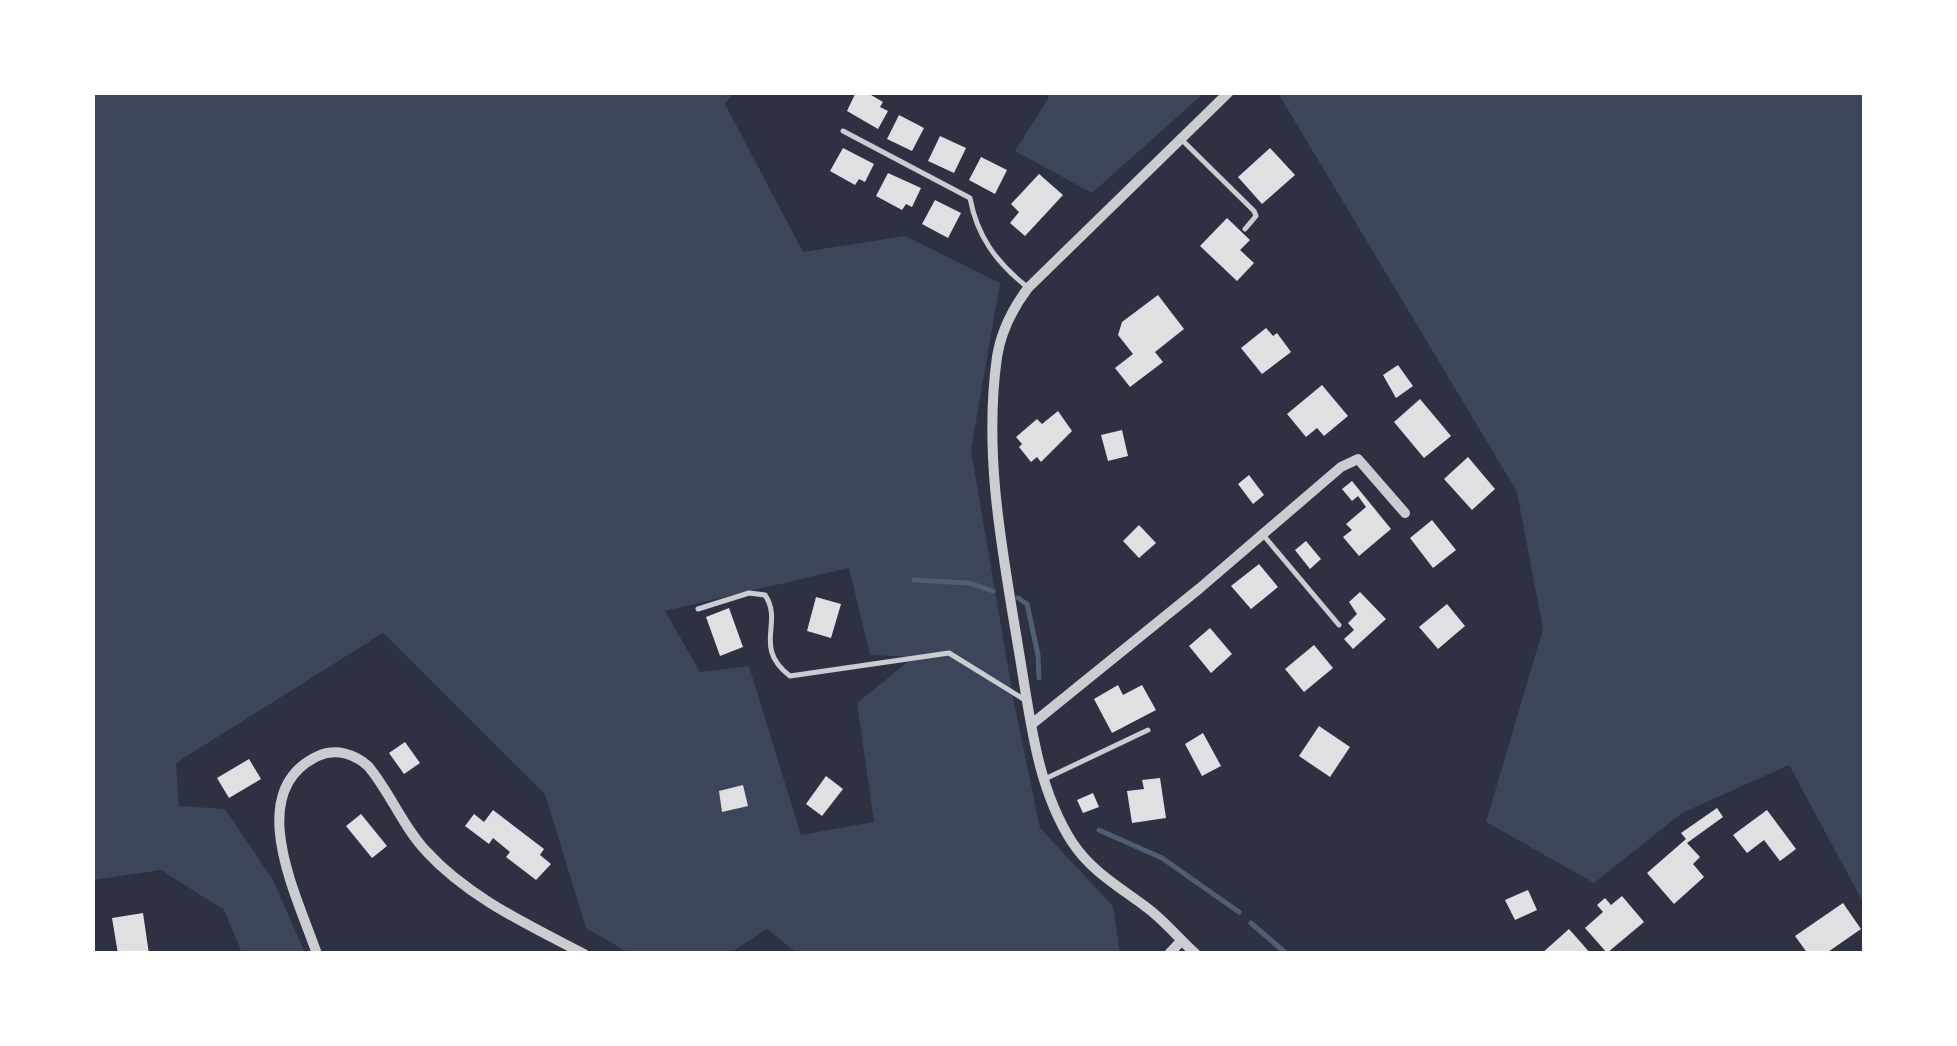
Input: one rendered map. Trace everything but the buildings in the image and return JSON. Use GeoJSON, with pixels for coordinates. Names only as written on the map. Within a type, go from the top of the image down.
{"type":"FeatureCollection","features":[{"type":"Feature","properties":{"kind":"street"},"geometry":{"type":"LineString","coordinates":[[1196,954],[1149,908],[1095,872],[1057,816],[1032,724],[992,476],[997,354],[1012,311],[1028,288],[1228,92]]}},
{"type":"Feature","properties":{"kind":"street"},"geometry":{"type":"LineString","coordinates":[[1032,724],[1323,481],[1358,458],[1405,513]]}},
{"type":"Feature","properties":{"kind":"street"},"geometry":{"type":"LineString","coordinates":[[317,954],[283,852],[279,804],[285,786],[299,770],[317,756],[338,752],[359,758],[368,766],[424,850],[451,874],[492,904],[584,954]]}},
{"type":"Feature","properties":{"kind":"street"},"geometry":{"type":"LineString","coordinates":[[1169,954],[1181,941]]}},
{"type":"Feature","properties":{"kind":"lane"},"geometry":{"type":"LineString","coordinates":[[843,130],[970,198],[974,222],[993,255],[1028,288]]}},
{"type":"Feature","properties":{"kind":"lane"},"geometry":{"type":"LineString","coordinates":[[1180,138],[1254,210],[1256,216],[1245,229]]}},
{"type":"Feature","properties":{"kind":"lane"},"geometry":{"type":"LineString","coordinates":[[1262,534],[1339,626]]}},
{"type":"Feature","properties":{"kind":"lane"},"geometry":{"type":"LineString","coordinates":[[698,609],[749,594],[765,595],[772,605],[769,644],[776,665],[790,676],[949,653],[1028,701]]}},
{"type":"Feature","properties":{"kind":"lane"},"geometry":{"type":"LineString","coordinates":[[1044,779],[1148,730]]}},
{"type":"Feature","properties":{"kind":"shaded area"},"geometry":{"type":"Polygon","coordinates":[[[92,93],[733,93],[725,104],[803,252],[905,236],[1000,283],[971,450],[1014,702],[1040,828],[1113,906],[1120,953],[797,953],[767,929],[730,953],[629,953],[586,928],[545,794],[383,633],[176,763],[179,806],[225,809],[273,880],[305,953],[242,953],[224,910],[161,870],[93,880],[92,93]],[[849,568],[665,611],[700,672],[749,666],[801,835],[874,822],[857,703],[914,657],[870,655],[849,568]]]}},
{"type":"Feature","properties":{"kind":"shaded area"},"geometry":{"type":"Polygon","coordinates":[[[1041,93],[1204,93],[1092,193],[1015,151],[1049,97],[1041,93]]]}},
{"type":"Feature","properties":{"kind":"shaded area"},"geometry":{"type":"Polygon","coordinates":[[[1278,93],[1864,93],[1864,904],[1789,765],[1682,813],[1594,883],[1486,822],[1543,629],[1517,492],[1278,93]]]}},
{"type":"Feature","properties":{"kind":"waterway"},"geometry":{"type":"LineString","coordinates":[[914,580],[969,583],[993,591]]}},
{"type":"Feature","properties":{"kind":"waterway"},"geometry":{"type":"LineString","coordinates":[[1018,598],[1027,604],[1039,678]]}},
{"type":"Feature","properties":{"kind":"waterway"},"geometry":{"type":"LineString","coordinates":[[1099,830],[1162,858],[1239,912]]}},
{"type":"Feature","properties":{"kind":"waterway"},"geometry":{"type":"LineString","coordinates":[[1251,923],[1287,954]]}}]}
